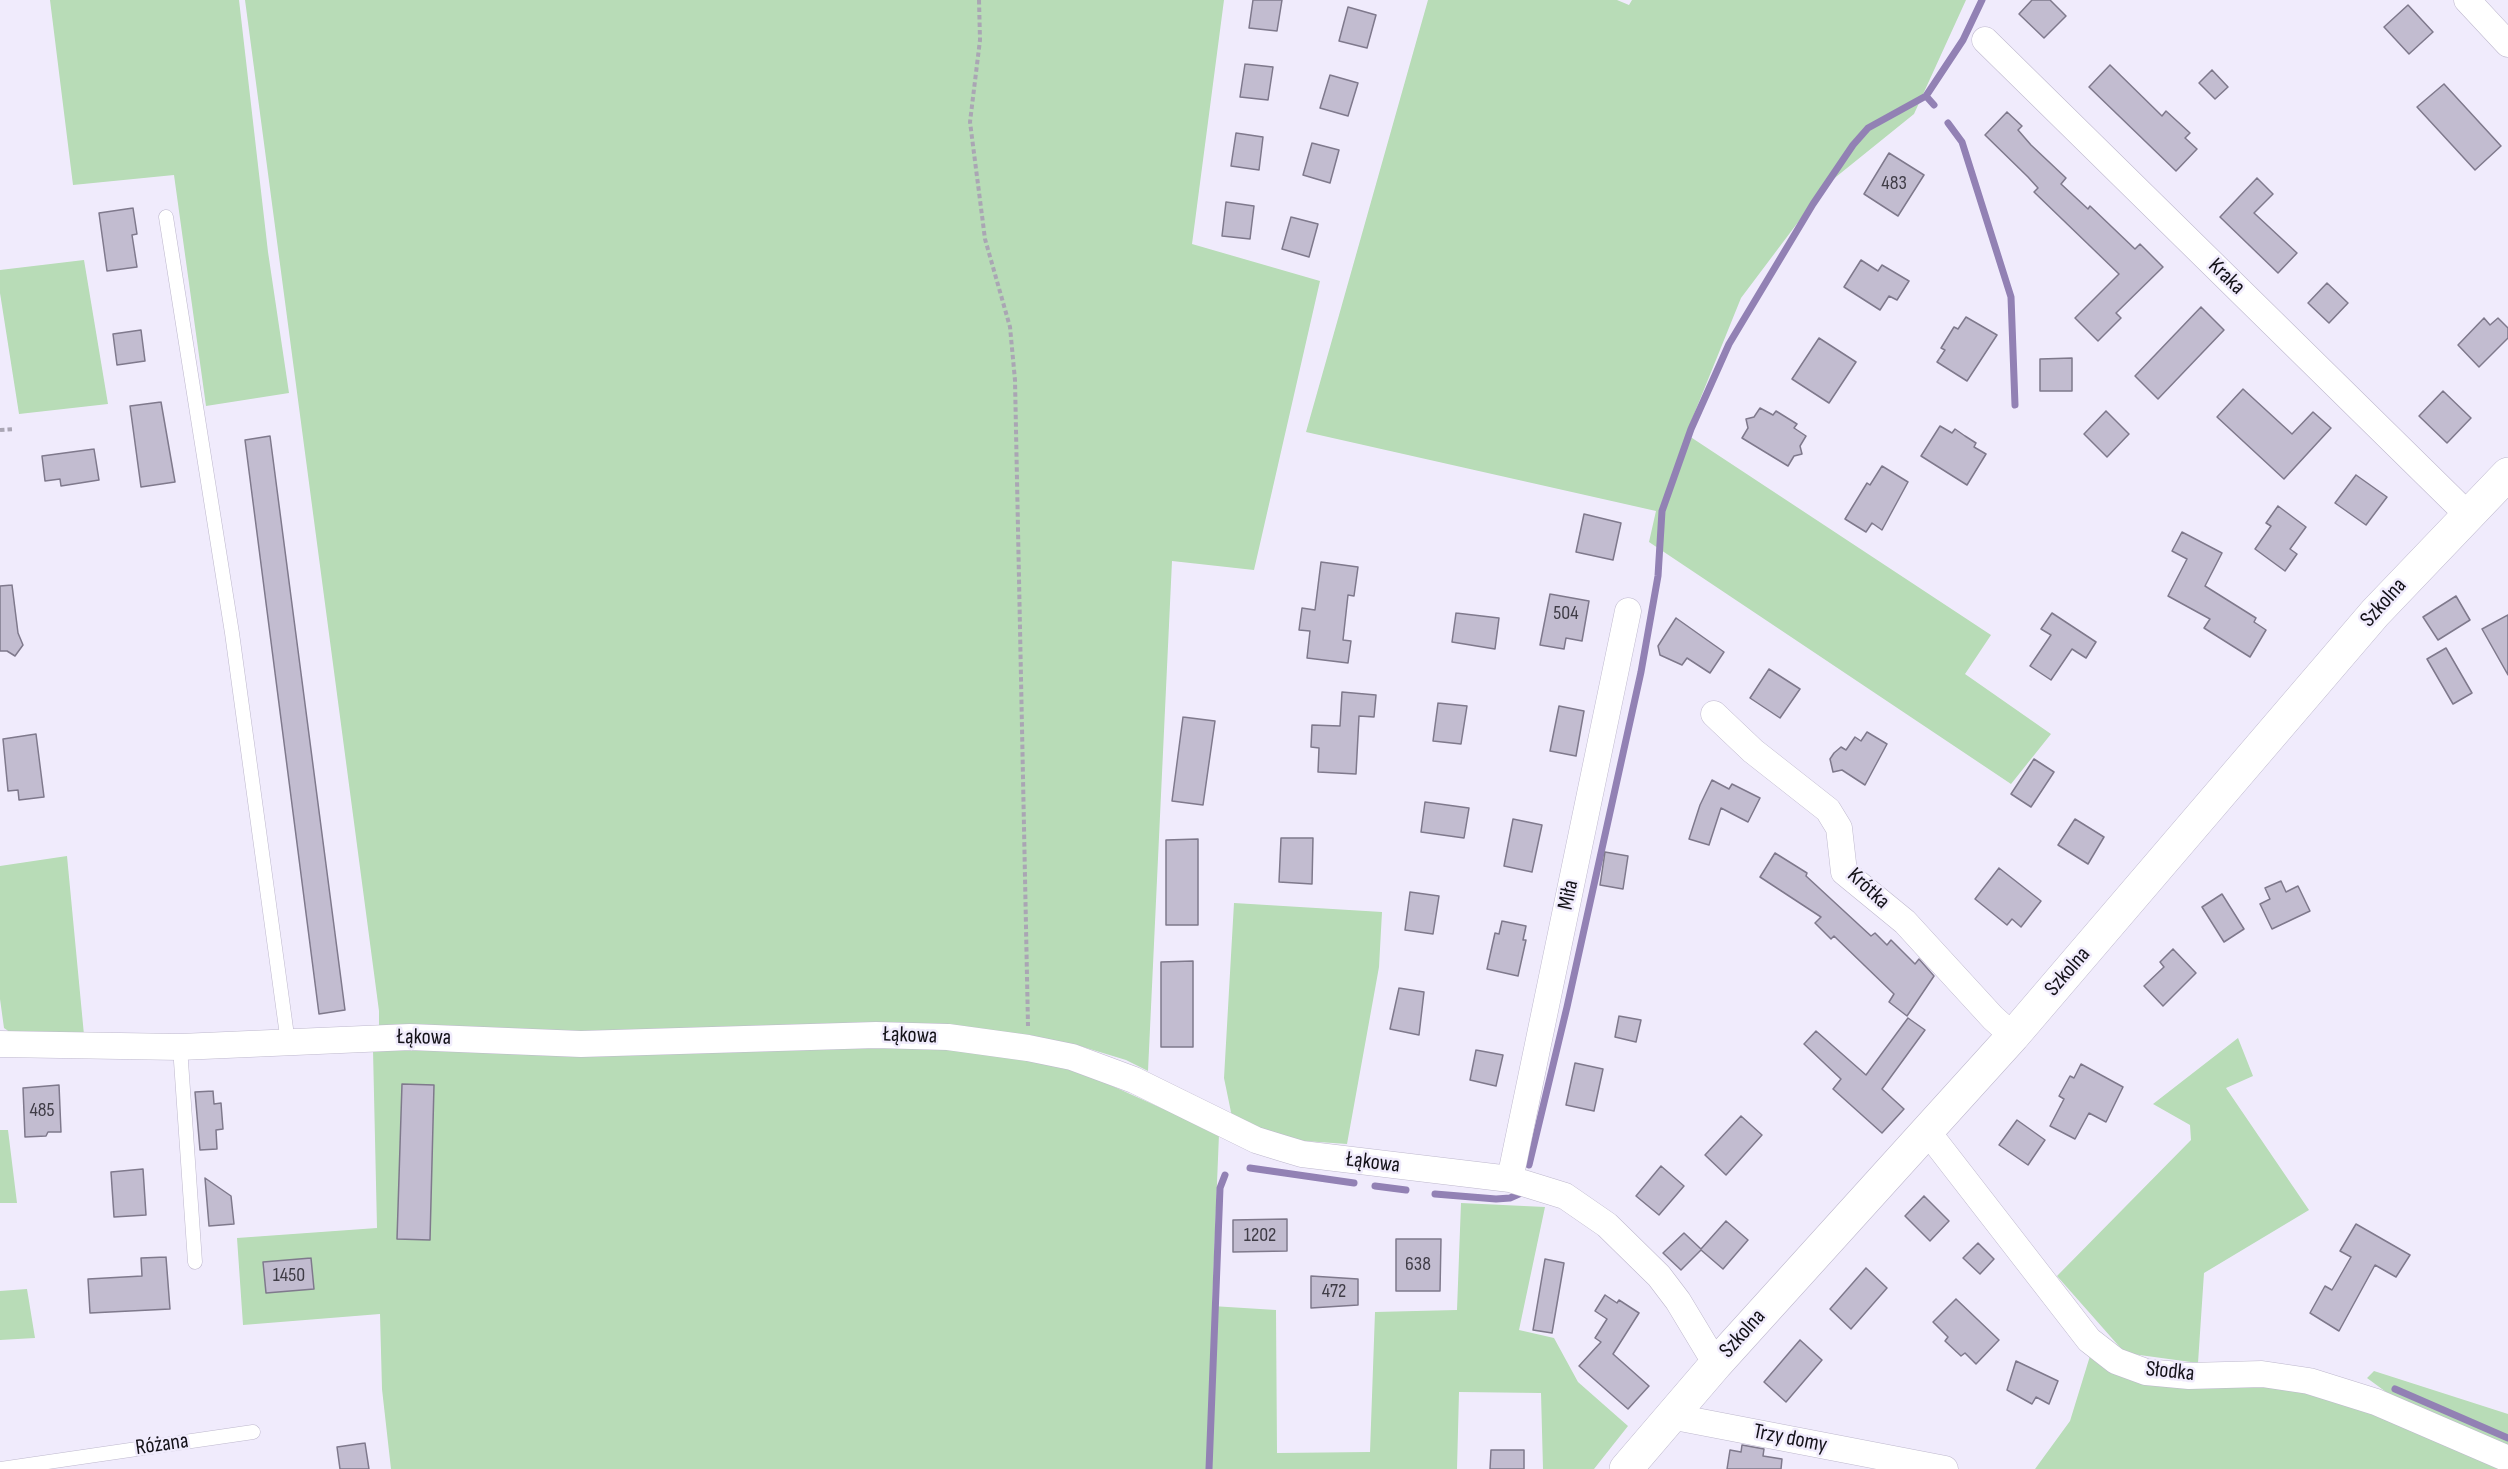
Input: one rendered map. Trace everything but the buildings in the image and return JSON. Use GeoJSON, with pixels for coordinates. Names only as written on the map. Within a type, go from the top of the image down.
{"type":"FeatureCollection","features":[{"type":"Feature","properties":{"kind":"street"},"geometry":{"type":"LineString","coordinates":[[2467,0],[2508,44]]}},
{"type":"Feature","properties":{"kind":"street","name":"Kraka"},"geometry":{"type":"LineString","coordinates":[[1985,40],[2468,514]]}},
{"type":"Feature","properties":{"kind":"street","name":"Szkolna"},"geometry":{"type":"LineString","coordinates":[[1626,1469],[1716,1364],[2013,1036],[2368,621],[2508,474]]}},
{"type":"Feature","properties":{"kind":"street","name":"Miła"},"geometry":{"type":"LineString","coordinates":[[1510,1179],[1628,611]]}},
{"type":"Feature","properties":{"kind":"street","name":"Krótka"},"geometry":{"type":"LineString","coordinates":[[1714,714],[1753,751],[1828,810],[1839,828],[1844,872],[1905,922],[1993,1018],[2013,1036]]}},
{"type":"Feature","properties":{"kind":"street","name":"Łąkowa"},"geometry":{"type":"LineString","coordinates":[[0,1044],[180,1047],[410,1036],[558,1043],[669,1043],[876,1035],[948,1037],[1028,1048],[1072,1058],[1114,1072],[1256,1140],[1302,1154],[1510,1179],[1534,1184],[1566,1196],[1607,1225],[1659,1276],[1678,1301],[1716,1364]]}},
{"type":"Feature","properties":{"kind":"street","name":"Słodka"},"geometry":{"type":"LineString","coordinates":[[1927,1131],[2089,1340],[2116,1361],[2146,1372],[2189,1376],[2262,1374],[2308,1381],[2376,1402],[2508,1459]]}},
{"type":"Feature","properties":{"kind":"street","name":"Trzy domy"},"geometry":{"type":"LineString","coordinates":[[1670,1416],[1946,1469]]}},
{"type":"Feature","properties":{"kind":"lane"},"geometry":{"type":"LineString","coordinates":[[166,217],[232,633],[288,1043]]}},
{"type":"Feature","properties":{"kind":"lane"},"geometry":{"type":"LineString","coordinates":[[180,1047],[195,1262]]}},
{"type":"Feature","properties":{"kind":"lane","name":"Różana"},"geometry":{"type":"LineString","coordinates":[[0,1469],[253,1432]]}},
{"type":"Feature","properties":{"kind":"path"},"geometry":{"type":"LineString","coordinates":[[979,0],[980,40],[970,122],[985,238],[1010,327],[1015,380],[1028,1048]]}},
{"type":"Feature","properties":{"kind":"path"},"geometry":{"type":"LineString","coordinates":[[0,430],[14,429]]}},
{"type":"Feature","properties":{"kind":"green space"},"geometry":{"type":"Polygon","coordinates":[[[50,0],[239,0],[268,252],[289,393],[206,406],[174,175],[73,185],[50,0]]]}},
{"type":"Feature","properties":{"kind":"green space"},"geometry":{"type":"Polygon","coordinates":[[[245,0],[1224,0],[1192,244],[1320,281],[1254,570],[1172,561],[1148,1071],[1126,1060],[1080,1046],[1099,1080],[1219,1134],[1212,1306],[1276,1310],[1277,1453],[1370,1452],[1375,1312],[1457,1310],[1461,1203],[1545,1207],[1519,1330],[1554,1338],[1578,1382],[1628,1426],[1594,1469],[1543,1469],[1541,1393],[1459,1392],[1457,1469],[391,1469],[382,1389],[380,1314],[243,1325],[237,1238],[377,1228],[373,1050],[379,1050],[379,1011],[245,0]]]}},
{"type":"Feature","properties":{"kind":"green space"},"geometry":{"type":"Polygon","coordinates":[[[1428,0],[1617,0],[1629,5],[1632,0],[1966,0],[1914,114],[1826,185],[1741,298],[1686,434],[1991,635],[1965,674],[2051,734],[2011,784],[1649,542],[1656,511],[1306,432],[1428,0]]]}},
{"type":"Feature","properties":{"kind":"green space"},"geometry":{"type":"Polygon","coordinates":[[[84,260],[108,404],[19,414],[0,293],[0,270],[84,260]]]}},
{"type":"Feature","properties":{"kind":"green space"},"geometry":{"type":"Polygon","coordinates":[[[67,856],[84,1035],[17,1037],[4,1028],[0,999],[0,866],[67,856]]]}},
{"type":"Feature","properties":{"kind":"green space"},"geometry":{"type":"Polygon","coordinates":[[[1234,903],[1382,912],[1379,967],[1347,1144],[1291,1140],[1232,1117],[1224,1078],[1234,903]]]}},
{"type":"Feature","properties":{"kind":"green space"},"geometry":{"type":"Polygon","coordinates":[[[2238,1038],[2253,1076],[2226,1088],[2309,1210],[2204,1273],[2198,1363],[2125,1353],[2057,1276],[2191,1140],[2190,1125],[2153,1104],[2238,1038]]]}},
{"type":"Feature","properties":{"kind":"green space"},"geometry":{"type":"Polygon","coordinates":[[[0,1130],[8,1130],[17,1203],[0,1203],[0,1130]]]}},
{"type":"Feature","properties":{"kind":"green space"},"geometry":{"type":"Polygon","coordinates":[[[27,1289],[35,1338],[0,1340],[0,1291],[27,1289]]]}},
{"type":"Feature","properties":{"kind":"green space"},"geometry":{"type":"Polygon","coordinates":[[[2090,1356],[2096,1362],[2166,1386],[2264,1381],[2340,1395],[2508,1469],[2035,1469],[2070,1421],[2090,1356]]]}},
{"type":"Feature","properties":{"kind":"green space"},"geometry":{"type":"Polygon","coordinates":[[[2374,1371],[2508,1414],[2508,1448],[2397,1400],[2367,1378],[2374,1371]]]}},
{"type":"Feature","properties":{"kind":"waterway"},"geometry":{"type":"LineString","coordinates":[[1529,1165],[1567,1007],[1641,672],[1658,576],[1662,511],[1691,429],[1729,344],[1813,204],[1853,145],[1868,128],[1926,96],[1963,40],[1982,0]]}},
{"type":"Feature","properties":{"kind":"waterway"},"geometry":{"type":"LineString","coordinates":[[1926,96],[1934,105]]}},
{"type":"Feature","properties":{"kind":"waterway"},"geometry":{"type":"LineString","coordinates":[[1948,123],[1962,142],[2011,297],[2015,405]]}},
{"type":"Feature","properties":{"kind":"waterway"},"geometry":{"type":"LineString","coordinates":[[1250,1168],[1354,1183]]}},
{"type":"Feature","properties":{"kind":"waterway"},"geometry":{"type":"LineString","coordinates":[[1209,1469],[1220,1188],[1225,1175]]}},
{"type":"Feature","properties":{"kind":"waterway"},"geometry":{"type":"LineString","coordinates":[[1375,1186],[1406,1190]]}},
{"type":"Feature","properties":{"kind":"waterway"},"geometry":{"type":"LineString","coordinates":[[1435,1194],[1496,1199],[1510,1198],[1519,1194]]}},
{"type":"Feature","properties":{"kind":"waterway"},"geometry":{"type":"LineString","coordinates":[[2395,1389],[2508,1438]]}}]}
